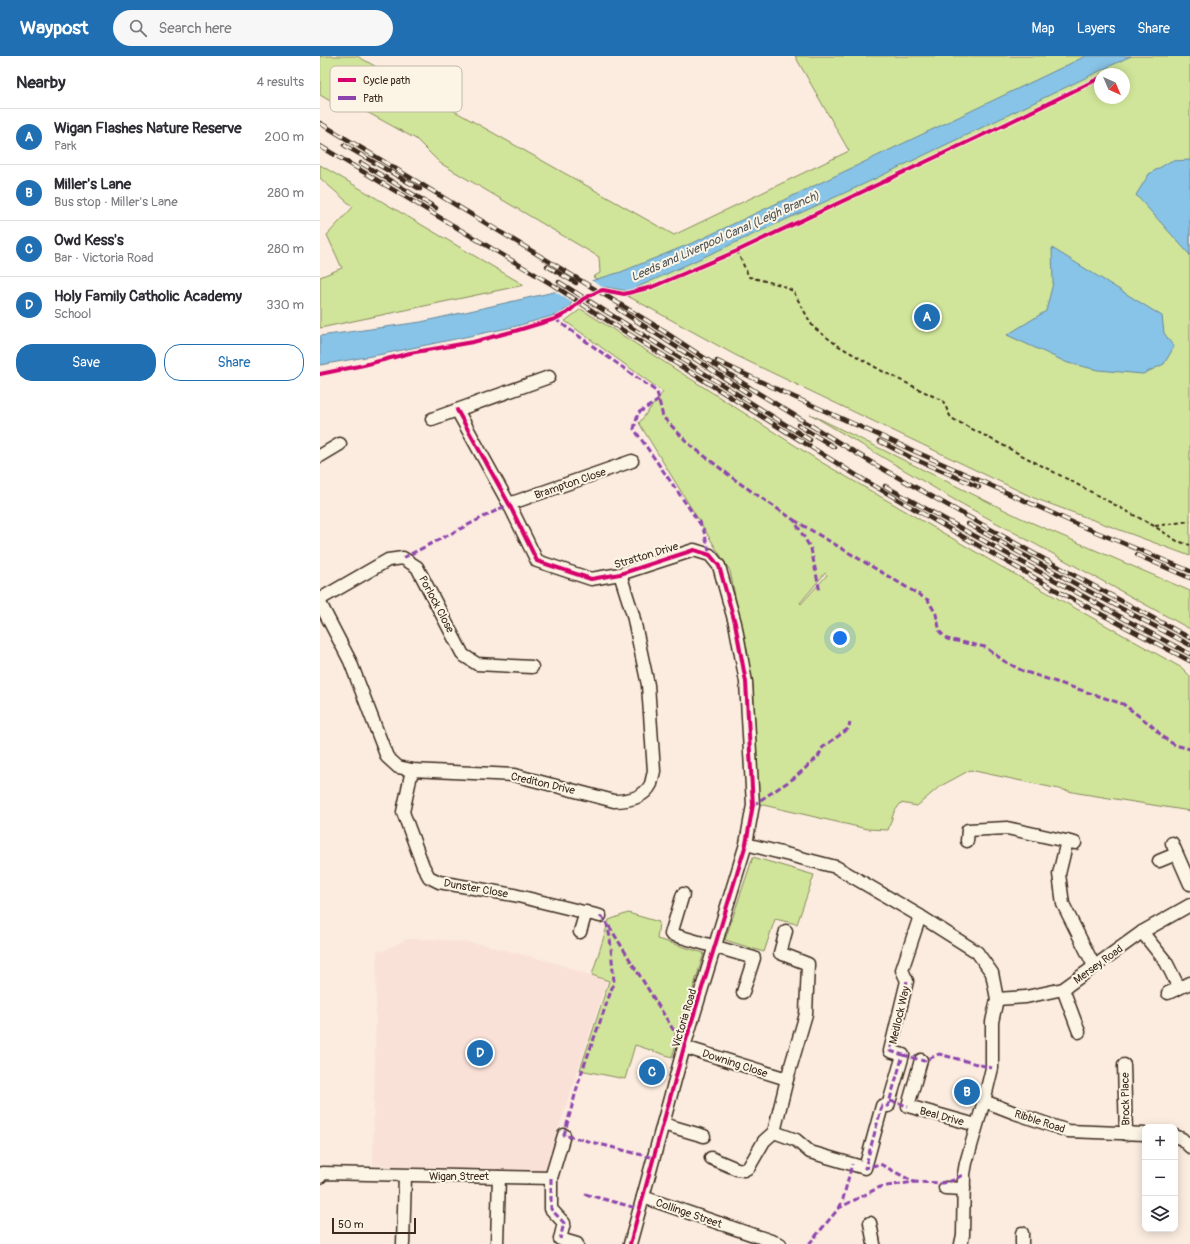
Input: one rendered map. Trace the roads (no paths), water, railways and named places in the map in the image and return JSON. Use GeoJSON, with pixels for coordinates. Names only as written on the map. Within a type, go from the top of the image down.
{"type":"FeatureCollection","features":[{"type":"Feature","properties":{"kind":"street"},"geometry":{"type":"LineString","coordinates":[[432,419],[548,377]]}},
{"type":"Feature","properties":{"kind":"street","name":"Stratton Drive"},"geometry":{"type":"LineString","coordinates":[[457,410],[509,504],[537,561],[591,579],[620,574],[694,550],[710,555],[719,566],[735,623],[746,682],[753,805],[746,844]]}},
{"type":"Feature","properties":{"kind":"street"},"geometry":{"type":"LineString","coordinates":[[320,456],[340,444]]}},
{"type":"Feature","properties":{"kind":"street","name":"Brampton Close"},"geometry":{"type":"LineString","coordinates":[[509,504],[632,461]]}},
{"type":"Feature","properties":{"kind":"street","name":"Porlock Close"},"geometry":{"type":"LineString","coordinates":[[320,599],[388,560],[403,558],[417,567],[463,655],[477,664],[532,667]]}},
{"type":"Feature","properties":{"kind":"street","name":"Crediton Drive"},"geometry":{"type":"LineString","coordinates":[[320,602],[350,661],[387,757],[398,767],[412,770],[514,775],[614,801],[626,801],[640,796],[650,785],[654,771],[648,685],[633,615],[620,574]]}},
{"type":"Feature","properties":{"kind":"street","name":"Dunster Close"},"geometry":{"type":"LineString","coordinates":[[412,770],[403,812],[423,866],[429,877],[439,882],[514,895],[600,916]]}},
{"type":"Feature","properties":{"kind":"street"},"geometry":{"type":"LineString","coordinates":[[967,841],[968,830],[1007,828],[1071,842],[1059,874],[1063,904],[1094,966]]}},
{"type":"Feature","properties":{"kind":"street"},"geometry":{"type":"LineString","coordinates":[[746,844],[836,867],[920,916],[977,952],[992,973],[997,999],[992,1022],[992,1068],[966,1163],[963,1235],[961,1244]]}},
{"type":"Feature","properties":{"kind":"street","name":"Victoria Road"},"geometry":{"type":"LineString","coordinates":[[630,1244],[684,1047],[746,844]]}},
{"type":"Feature","properties":{"kind":"street"},"geometry":{"type":"LineString","coordinates":[[1159,861],[1174,849],[1190,884]]}},
{"type":"Feature","properties":{"kind":"street"},"geometry":{"type":"LineString","coordinates":[[683,894],[671,934],[754,958],[743,992]]}},
{"type":"Feature","properties":{"kind":"street","name":"Mersey Road"},"geometry":{"type":"LineString","coordinates":[[997,999],[1026,997],[1063,989],[1142,932],[1190,905]]}},
{"type":"Feature","properties":{"kind":"street"},"geometry":{"type":"LineString","coordinates":[[580,932],[586,912]]}},
{"type":"Feature","properties":{"kind":"street","name":"Medlock Way"},"geometry":{"type":"LineString","coordinates":[[774,1132],[796,1140],[810,1152],[865,1168],[882,1106],[888,1106],[903,1055],[890,1051],[907,981],[902,970],[920,916]]}},
{"type":"Feature","properties":{"kind":"street"},"geometry":{"type":"LineString","coordinates":[[711,1158],[737,1169],[744,1170],[749,1167],[764,1141],[774,1132],[787,1079],[806,1014],[808,964],[780,954],[786,931]]}},
{"type":"Feature","properties":{"kind":"street"},"geometry":{"type":"LineString","coordinates":[[1142,932],[1185,986],[1168,993]]}},
{"type":"Feature","properties":{"kind":"street"},"geometry":{"type":"LineString","coordinates":[[1063,989],[1079,1032]]}},
{"type":"Feature","properties":{"kind":"street","name":"Downing Close"},"geometry":{"type":"LineString","coordinates":[[684,1047],[787,1079]]}},
{"type":"Feature","properties":{"kind":"street","name":"Beal Drive"},"geometry":{"type":"LineString","coordinates":[[921,1060],[908,1106],[976,1125]]}},
{"type":"Feature","properties":{"kind":"street","name":"Brock Place"},"geometry":{"type":"LineString","coordinates":[[1124,1065],[1126,1134]]}},
{"type":"Feature","properties":{"kind":"street"},"geometry":{"type":"LineString","coordinates":[[890,1101],[908,1106]]}},
{"type":"Feature","properties":{"kind":"street","name":"Ribble Road"},"geometry":{"type":"LineString","coordinates":[[984,1101],[1068,1131],[1142,1134]]}},
{"type":"Feature","properties":{"kind":"street"},"geometry":{"type":"LineString","coordinates":[[663,1124],[704,1136]]}},
{"type":"Feature","properties":{"kind":"street"},"geometry":{"type":"LineString","coordinates":[[564,1135],[551,1178],[551,1209],[564,1223],[560,1239],[577,1244]]}},
{"type":"Feature","properties":{"kind":"street"},"geometry":{"type":"LineString","coordinates":[[1178,1137],[1190,1147]]}},
{"type":"Feature","properties":{"kind":"street","name":"Wigan Street"},"geometry":{"type":"LineString","coordinates":[[322,1175],[551,1178]]}},
{"type":"Feature","properties":{"kind":"street"},"geometry":{"type":"LineString","coordinates":[[403,1244],[405,1176]]}},
{"type":"Feature","properties":{"kind":"street"},"geometry":{"type":"LineString","coordinates":[[498,1244],[499,1177]]}},
{"type":"Feature","properties":{"kind":"street"},"geometry":{"type":"LineString","coordinates":[[945,1188],[964,1189]]}},
{"type":"Feature","properties":{"kind":"street","name":"Collinge Street"},"geometry":{"type":"LineString","coordinates":[[643,1197],[780,1244]]}},
{"type":"Feature","properties":{"kind":"street"},"geometry":{"type":"LineString","coordinates":[[870,1223],[874,1244]]}},
{"type":"Feature","properties":{"kind":"water","name":"Leeds and Liverpool Canal (Leigh Branch)"},"geometry":{"type":"Polygon","coordinates":[[[1086,56],[1131,56],[1106,68],[1094,68],[1094,74],[864,184],[629,291],[605,287],[574,300],[568,308],[559,314],[513,327],[383,354],[320,365],[320,336],[421,322],[554,292],[621,272],[697,241],[1086,56]]]}},
{"type":"Feature","properties":{"kind":"water"},"geometry":{"type":"Polygon","coordinates":[[[1190,160],[1190,255],[1136,195],[1149,174],[1171,161],[1190,160]]]}},
{"type":"Feature","properties":{"kind":"water"},"geometry":{"type":"Polygon","coordinates":[[[1052,248],[1162,316],[1164,333],[1174,347],[1164,364],[1143,374],[1098,370],[1068,363],[1007,335],[1046,311],[1053,283],[1052,248]]]}},
{"type":"Feature","properties":{"kind":"railway"},"geometry":{"type":"LineString","coordinates":[[320,123],[651,323],[758,393],[874,464],[1033,553],[1190,638]]}},
{"type":"Feature","properties":{"kind":"railway"},"geometry":{"type":"LineString","coordinates":[[344,145],[420,189]]}},
{"type":"Feature","properties":{"kind":"railway"},"geometry":{"type":"LineString","coordinates":[[320,146],[553,285],[608,321],[864,480],[1063,594],[1190,661]]}},
{"type":"Feature","properties":{"kind":"railway"},"geometry":{"type":"LineString","coordinates":[[361,163],[436,208]]}},
{"type":"Feature","properties":{"kind":"railway"},"geometry":{"type":"LineString","coordinates":[[547,266],[576,283]]}},
{"type":"Feature","properties":{"kind":"railway"},"geometry":{"type":"LineString","coordinates":[[559,282],[810,440]]}},
{"type":"Feature","properties":{"kind":"railway"},"geometry":{"type":"LineString","coordinates":[[618,309],[749,394]]}},
{"type":"Feature","properties":{"kind":"railway"},"geometry":{"type":"LineString","coordinates":[[717,361],[1072,522],[1190,571]]}},
{"type":"Feature","properties":{"kind":"railway"},"geometry":{"type":"LineString","coordinates":[[798,425],[834,447]]}},
{"type":"Feature","properties":{"kind":"railway"},"geometry":{"type":"LineString","coordinates":[[879,441],[912,458],[979,487]]}},
{"type":"Feature","properties":{"kind":"railway"},"geometry":{"type":"LineString","coordinates":[[885,486],[1190,654]]}},
{"type":"Feature","properties":{"kind":"railway"},"geometry":{"type":"LineString","coordinates":[[968,524],[1190,645]]}},
{"type":"Feature","properties":{"kind":"railway"},"geometry":{"type":"LineString","coordinates":[[1137,555],[1190,578]]}},
{"type":"Feature","properties":{"kind":"place","name":"Wigan Flashes Nature Reserve"},"geometry":{"type":"Point","coordinates":[927,317]}},
{"type":"Feature","properties":{"kind":"place","name":"Holy Family Catholic Academy"},"geometry":{"type":"Point","coordinates":[480,1053]}},
{"type":"Feature","properties":{"kind":"place","name":"Owd Kess's"},"geometry":{"type":"Point","coordinates":[652,1072]}},
{"type":"Feature","properties":{"kind":"place","name":"Miller's Lane"},"geometry":{"type":"Point","coordinates":[967,1092]}}]}
